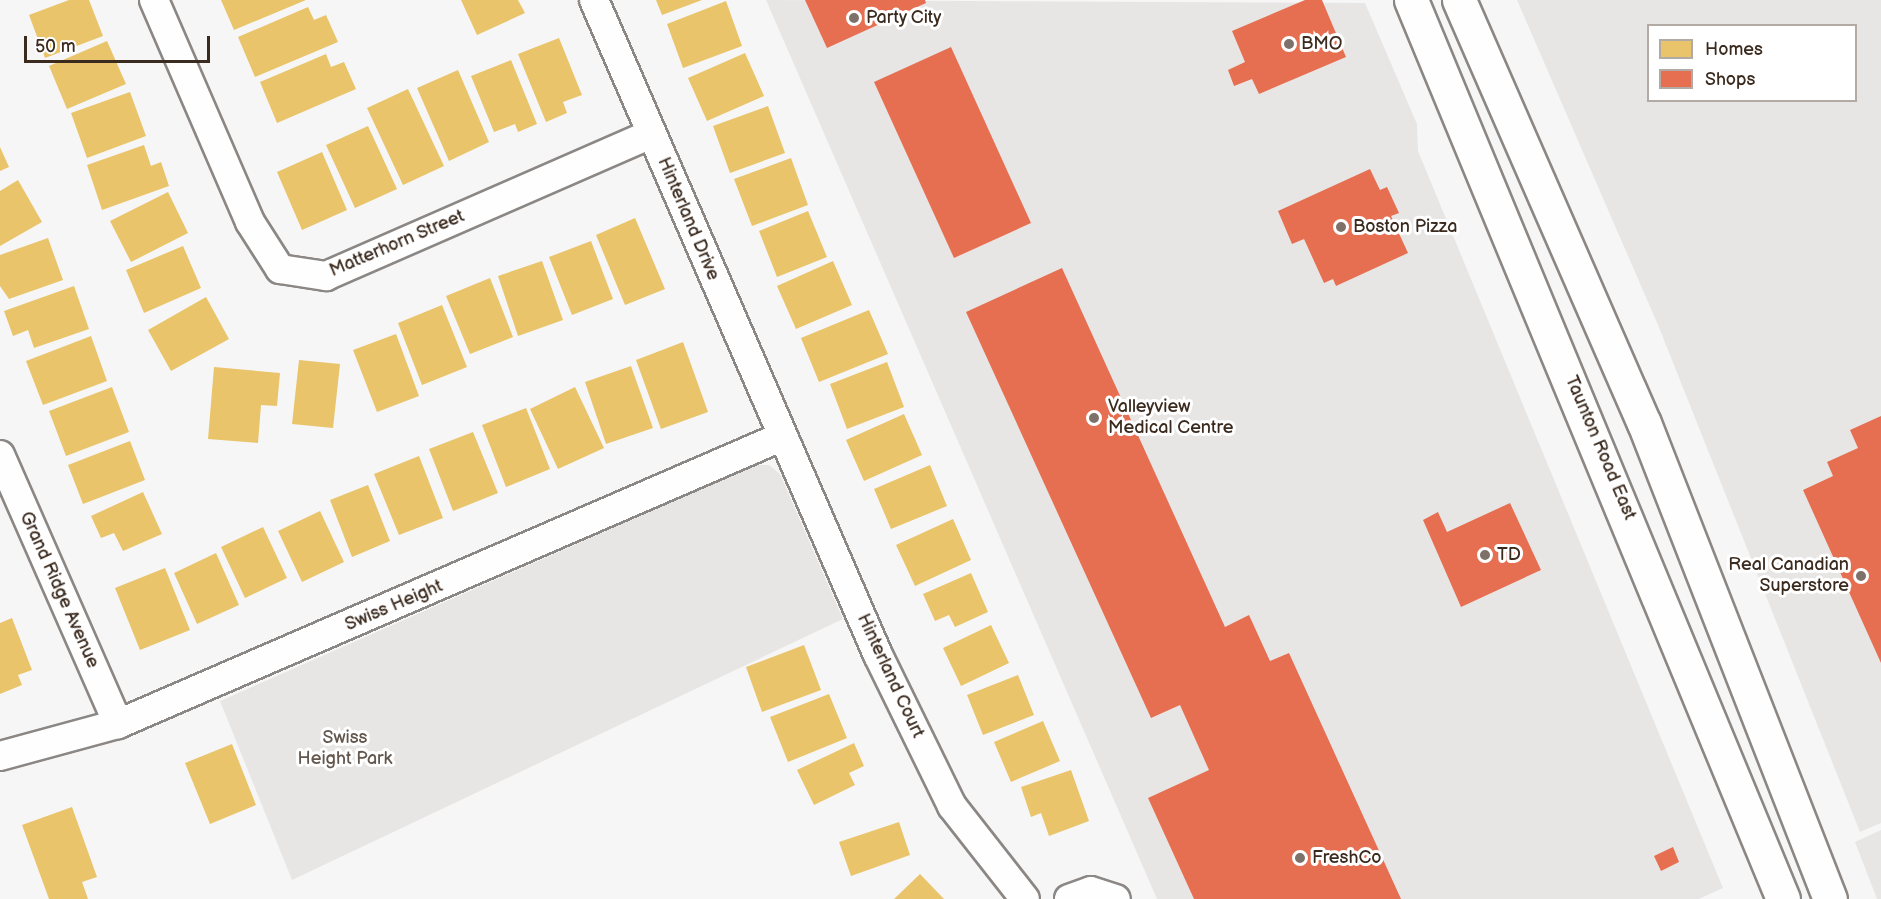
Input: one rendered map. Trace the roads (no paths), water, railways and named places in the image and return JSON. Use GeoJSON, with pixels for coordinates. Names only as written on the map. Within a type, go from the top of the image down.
{"type":"FeatureCollection","features":[{"type":"Feature","properties":{"kind":"main road","name":"Taunton Road East"},"geometry":{"type":"LineString","coordinates":[[1411,0],[1783,899]]}},
{"type":"Feature","properties":{"kind":"main road"},"geometry":{"type":"LineString","coordinates":[[1459,0],[1644,423],[1830,899]]}},
{"type":"Feature","properties":{"kind":"street","name":"Matterhorn Street"},"geometry":{"type":"LineString","coordinates":[[154,0],[250,222],[280,269],[326,276],[651,134]]}},
{"type":"Feature","properties":{"kind":"street","name":"Hinterland Drive"},"geometry":{"type":"LineString","coordinates":[[594,0],[781,437]]}},
{"type":"Feature","properties":{"kind":"street","name":"Swiss Height"},"geometry":{"type":"LineString","coordinates":[[0,756],[118,724],[781,437]]}},
{"type":"Feature","properties":{"kind":"street","name":"Hinterland Court"},"geometry":{"type":"LineString","coordinates":[[781,437],[951,806],[1025,899]]}},
{"type":"Feature","properties":{"kind":"street","name":"Grand Ridge Avenue"},"geometry":{"type":"LineString","coordinates":[[0,455],[118,724]]}},
{"type":"Feature","properties":{"kind":"street"},"geometry":{"type":"LineString","coordinates":[[1069,899],[1091,891],[1116,899]]}},
{"type":"Feature","properties":{"kind":"place","name":"Party City"},"geometry":{"type":"Point","coordinates":[854,18]}},
{"type":"Feature","properties":{"kind":"place","name":"BMO"},"geometry":{"type":"Point","coordinates":[1289,44]}},
{"type":"Feature","properties":{"kind":"place","name":"Boston Pizza"},"geometry":{"type":"Point","coordinates":[1341,227]}},
{"type":"Feature","properties":{"kind":"place","name":"Valleyview Medical Centre"},"geometry":{"type":"Point","coordinates":[1094,418]}},
{"type":"Feature","properties":{"kind":"place","name":"TD"},"geometry":{"type":"Point","coordinates":[1485,555]}},
{"type":"Feature","properties":{"kind":"place","name":"Real Canadian Superstore"},"geometry":{"type":"Point","coordinates":[1861,576]}},
{"type":"Feature","properties":{"kind":"place","name":"FreshCo"},"geometry":{"type":"Point","coordinates":[1300,858]}},
{"type":"Feature","properties":{"kind":"park label","name":"Swiss Height Park"},"geometry":{"type":"Point","coordinates":[345,750]}}]}
